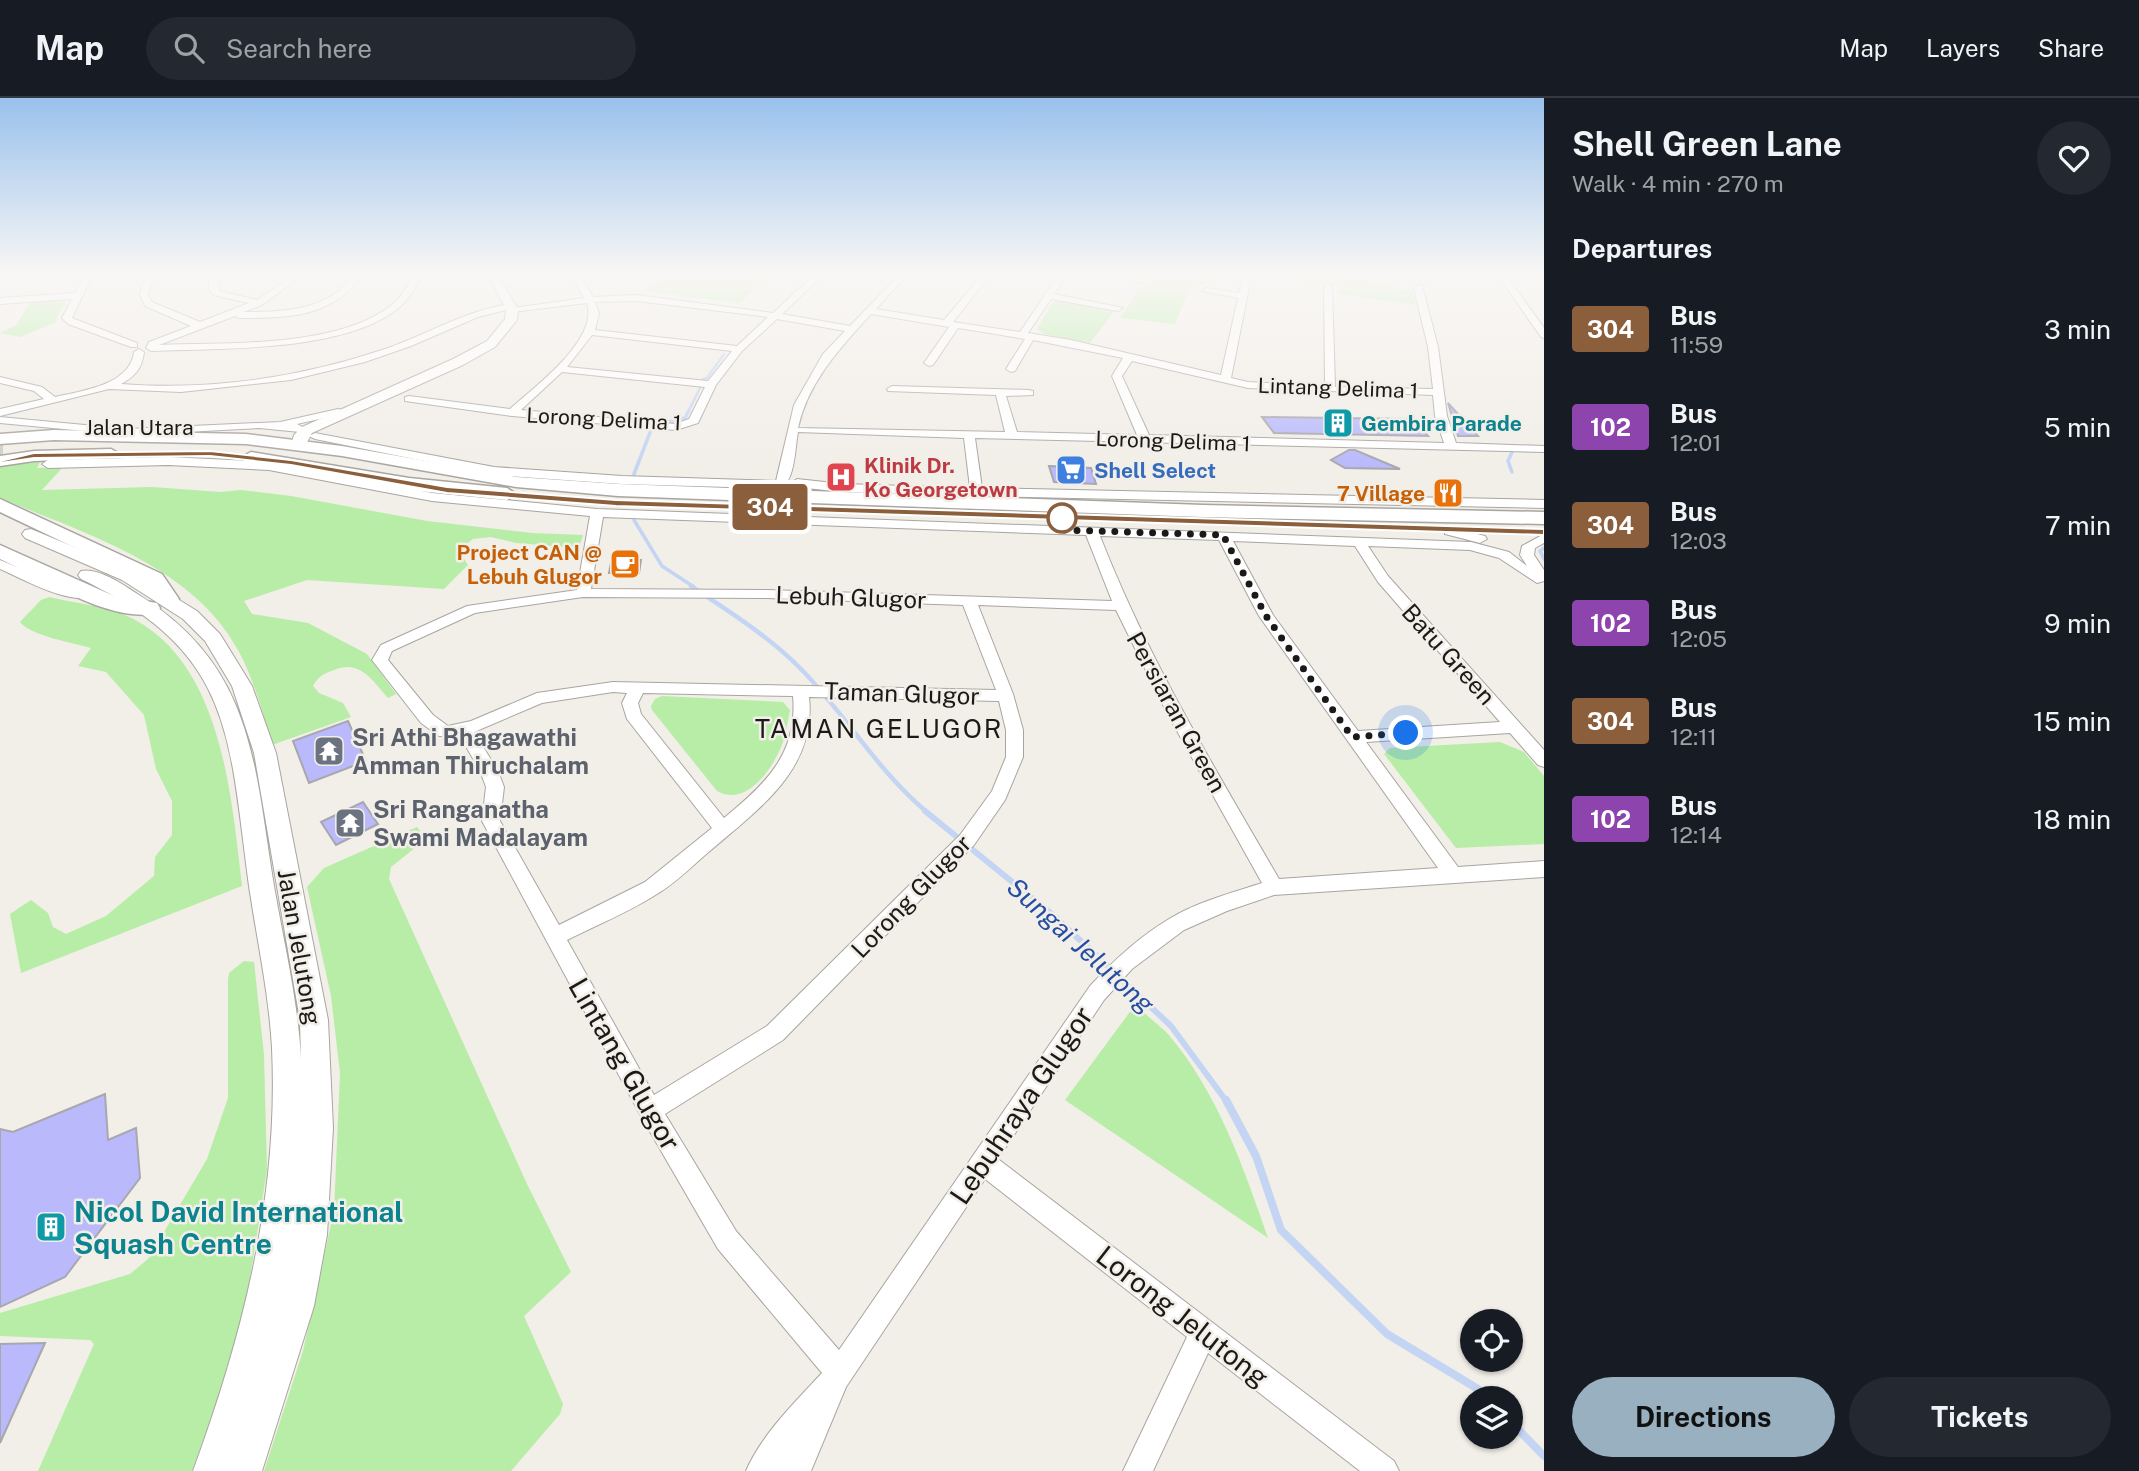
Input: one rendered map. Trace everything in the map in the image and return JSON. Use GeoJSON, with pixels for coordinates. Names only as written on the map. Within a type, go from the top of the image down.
{"type":"FeatureCollection","features":[{"type":"Feature","properties":{"kind":"highway"},"geometry":{"type":"LineString","coordinates":[[0,450],[109,438],[242,433],[267,441],[305,437],[551,499],[646,504],[677,512],[1544,532]]}},
{"type":"Feature","properties":{"kind":"highway"},"geometry":{"type":"LineString","coordinates":[[0,450],[54,446],[239,445],[494,488],[605,489],[862,499],[978,498],[1125,502],[1425,518],[1544,518]]}},
{"type":"Feature","properties":{"kind":"highway"},"geometry":{"type":"LineString","coordinates":[[0,450],[41,460],[210,454],[291,463],[447,490],[510,488]]}},
{"type":"Feature","properties":{"kind":"highway"},"geometry":{"type":"LineString","coordinates":[[0,505],[155,578],[159,604],[124,606],[89,593],[11,541],[0,520]]}},
{"type":"Feature","properties":{"kind":"highway"},"geometry":{"type":"LineString","coordinates":[[1510,531],[1524,526],[1544,526]]}},
{"type":"Feature","properties":{"kind":"main road"},"geometry":{"type":"LineString","coordinates":[[487,338],[471,352],[338,412],[305,437],[301,435],[307,430],[483,349],[496,338]]}},
{"type":"Feature","properties":{"kind":"main road","name":"Jalan Jelutong"},"geometry":{"type":"LineString","coordinates":[[11,541],[128,576],[159,604],[203,662],[222,694],[230,718],[254,830],[286,1049],[286,1146],[278,1237],[262,1318],[234,1414],[212,1471]]}},
{"type":"Feature","properties":{"kind":"main road","name":"Jalan Jelutong"},"geometry":{"type":"LineString","coordinates":[[159,604],[190,615],[213,638],[242,686],[265,752],[314,1020],[318,1128],[310,1235],[297,1306],[243,1471]]}},
{"type":"Feature","properties":{"kind":"street"},"geometry":{"type":"LineString","coordinates":[[111,338],[136,348],[263,346],[306,338]]}},
{"type":"Feature","properties":{"kind":"street"},"geometry":{"type":"LineString","coordinates":[[151,346],[170,338]]}},
{"type":"Feature","properties":{"kind":"street"},"geometry":{"type":"LineString","coordinates":[[0,413],[21,405],[111,386],[159,390],[214,386],[317,370],[424,338]]}},
{"type":"Feature","properties":{"kind":"street"},"geometry":{"type":"LineString","coordinates":[[512,413],[558,369],[585,338]]}},
{"type":"Feature","properties":{"kind":"street"},"geometry":{"type":"LineString","coordinates":[[643,338],[738,349]]}},
{"type":"Feature","properties":{"kind":"street"},"geometry":{"type":"LineString","coordinates":[[558,369],[711,384],[749,338]]}},
{"type":"Feature","properties":{"kind":"street"},"geometry":{"type":"LineString","coordinates":[[759,495],[780,485],[785,476],[799,405],[827,356],[842,338]]}},
{"type":"Feature","properties":{"kind":"street"},"geometry":{"type":"LineString","coordinates":[[929,363],[944,338]]}},
{"type":"Feature","properties":{"kind":"street"},"geometry":{"type":"LineString","coordinates":[[1011,369],[1026,338]]}},
{"type":"Feature","properties":{"kind":"street","name":"Lintang Delima 1"},"geometry":{"type":"LineString","coordinates":[[1042,338],[1130,356],[1225,380],[1277,388],[1438,392]]}},
{"type":"Feature","properties":{"kind":"street"},"geometry":{"type":"LineString","coordinates":[[1225,380],[1234,338]]}},
{"type":"Feature","properties":{"kind":"street"},"geometry":{"type":"LineString","coordinates":[[1329,338],[1330,390]]}},
{"type":"Feature","properties":{"kind":"street"},"geometry":{"type":"LineString","coordinates":[[1431,338],[1441,416],[1451,447]]}},
{"type":"Feature","properties":{"kind":"street"},"geometry":{"type":"LineString","coordinates":[[111,386],[137,370],[141,359],[136,348]]}},
{"type":"Feature","properties":{"kind":"street"},"geometry":{"type":"LineString","coordinates":[[1130,356],[1117,376],[1145,440]]}},
{"type":"Feature","properties":{"kind":"street"},"geometry":{"type":"LineString","coordinates":[[0,380],[38,389],[51,399]]}},
{"type":"Feature","properties":{"kind":"street","name":"Lorong Delima 1"},"geometry":{"type":"LineString","coordinates":[[409,399],[512,413],[676,427],[695,421],[711,384]]}},
{"type":"Feature","properties":{"kind":"street"},"geometry":{"type":"LineString","coordinates":[[892,389],[1029,393]]}},
{"type":"Feature","properties":{"kind":"street"},"geometry":{"type":"LineString","coordinates":[[1000,392],[1012,436]]}},
{"type":"Feature","properties":{"kind":"street"},"geometry":{"type":"LineString","coordinates":[[797,483],[806,406],[804,400]]}},
{"type":"Feature","properties":{"kind":"street","name":"Jalan Utara"},"geometry":{"type":"LineString","coordinates":[[0,420],[127,432],[242,433],[338,412]]}},
{"type":"Feature","properties":{"kind":"street","name":"Jalan Utara"},"geometry":{"type":"LineString","coordinates":[[278,425],[305,437],[494,471],[622,480],[780,485]]}},
{"type":"Feature","properties":{"kind":"street","name":"Lorong Delima 1"},"geometry":{"type":"LineString","coordinates":[[802,430],[1544,449]]}},
{"type":"Feature","properties":{"kind":"street"},"geometry":{"type":"LineString","coordinates":[[797,483],[978,498],[969,436]]}},
{"type":"Feature","properties":{"kind":"street"},"geometry":{"type":"LineString","coordinates":[[41,460],[168,461],[269,467],[432,497],[597,513],[677,512],[1481,547],[1504,555],[1542,581]]}},
{"type":"Feature","properties":{"kind":"street"},"geometry":{"type":"LineString","coordinates":[[797,483],[806,489],[862,499]]}},
{"type":"Feature","properties":{"kind":"street"},"geometry":{"type":"LineString","coordinates":[[1125,502],[1544,504]]}},
{"type":"Feature","properties":{"kind":"street"},"geometry":{"type":"LineString","coordinates":[[583,593],[597,513]]}},
{"type":"Feature","properties":{"kind":"street","name":"Persiaran Green"},"geometry":{"type":"LineString","coordinates":[[1091,530],[1120,606],[1146,660],[1275,887]]}},
{"type":"Feature","properties":{"kind":"street"},"geometry":{"type":"LineString","coordinates":[[1450,531],[1505,549],[1542,581]]}},
{"type":"Feature","properties":{"kind":"street"},"geometry":{"type":"LineString","coordinates":[[1223,535],[1266,616],[1452,873]]}},
{"type":"Feature","properties":{"kind":"street"},"geometry":{"type":"LineString","coordinates":[[1542,581],[1527,555],[1529,546],[1544,538]]}},
{"type":"Feature","properties":{"kind":"street","name":"Batu Green"},"geometry":{"type":"LineString","coordinates":[[1359,542],[1383,579],[1544,761]]}},
{"type":"Feature","properties":{"kind":"street"},"geometry":{"type":"LineString","coordinates":[[0,564],[61,591],[89,593]]}},
{"type":"Feature","properties":{"kind":"street","name":"Lebuh Glugor"},"geometry":{"type":"LineString","coordinates":[[464,729],[445,732],[426,719],[380,660],[386,648],[472,609],[583,593],[712,593],[1120,606]]}},
{"type":"Feature","properties":{"kind":"street","name":"Lorong Glugor"},"geometry":{"type":"LineString","coordinates":[[650,1110],[775,1033],[967,840],[1004,786],[1017,746],[1013,720],[969,601]]}},
{"type":"Feature","properties":{"kind":"street"},"geometry":{"type":"LineString","coordinates":[[638,686],[630,703],[632,715],[723,829]]}},
{"type":"Feature","properties":{"kind":"street","name":"Taman Glugor"},"geometry":{"type":"LineString","coordinates":[[464,729],[530,701],[553,695],[638,686],[1004,696]]}},
{"type":"Feature","properties":{"kind":"street","name":"Taman Glugor"},"geometry":{"type":"LineString","coordinates":[[553,937],[652,888],[753,804],[780,774],[796,748],[803,720],[804,691]]}},
{"type":"Feature","properties":{"kind":"street"},"geometry":{"type":"LineString","coordinates":[[1352,737],[1513,727]]}},
{"type":"Feature","properties":{"kind":"street","name":"Lintang Glugor"},"geometry":{"type":"LineString","coordinates":[[464,729],[489,771],[495,787],[491,821],[650,1110],[727,1240],[841,1373]]}},
{"type":"Feature","properties":{"kind":"street","name":"Lebuhraya Glugor"},"geometry":{"type":"LineString","coordinates":[[761,1471],[792,1429],[841,1373],[1097,993],[1125,963],[1177,924],[1220,905],[1275,887],[1452,873],[1544,869]]}},
{"type":"Feature","properties":{"kind":"street","name":"Lorong Jelutong"},"geometry":{"type":"LineString","coordinates":[[982,1162],[1384,1471]]}},
{"type":"Feature","properties":{"kind":"street"},"geometry":{"type":"LineString","coordinates":[[1138,1471],[1203,1332]]}},
{"type":"Feature","properties":{"kind":"street","name":"Lebuhraya Glugor"},"geometry":{"type":"LineString","coordinates":[[793,1471],[804,1456],[841,1373]]}},
{"type":"Feature","properties":{"kind":"green space"},"geometry":{"type":"Polygon","coordinates":[[[1065,338],[1094,338],[1090,343],[1065,338]]]}},
{"type":"Feature","properties":{"kind":"green space"},"geometry":{"type":"Polygon","coordinates":[[[40,462],[37,468],[63,467],[42,490],[152,487],[220,492],[241,490],[291,496],[427,521],[532,533],[583,535],[579,548],[516,543],[491,537],[473,539],[461,548],[461,554],[468,565],[444,589],[307,580],[244,601],[252,614],[308,623],[367,654],[396,694],[388,698],[371,679],[351,667],[330,671],[313,686],[319,693],[343,703],[351,717],[272,745],[262,709],[238,650],[218,620],[193,595],[133,555],[0,498],[0,465],[40,462]]]}},
{"type":"Feature","properties":{"kind":"green space"},"geometry":{"type":"Polygon","coordinates":[[[49,597],[123,614],[156,634],[182,661],[201,694],[216,731],[233,811],[242,886],[21,973],[10,914],[31,900],[48,913],[53,927],[66,934],[106,916],[154,876],[155,857],[172,835],[172,801],[156,769],[144,715],[106,672],[78,666],[91,648],[43,635],[20,622],[41,600],[49,597]]]}},
{"type":"Feature","properties":{"kind":"green space"},"geometry":{"type":"Polygon","coordinates":[[[662,696],[783,702],[790,710],[779,752],[766,773],[749,790],[728,795],[717,791],[652,710],[655,699],[662,696]]]}},
{"type":"Feature","properties":{"kind":"green space"},"geometry":{"type":"Polygon","coordinates":[[[1500,742],[1524,752],[1544,776],[1544,844],[1456,848],[1384,754],[1390,748],[1500,742]]]}},
{"type":"Feature","properties":{"kind":"green space"},"geometry":{"type":"Polygon","coordinates":[[[417,827],[426,839],[391,867],[389,879],[527,1184],[571,1272],[524,1316],[563,1404],[560,1414],[511,1471],[264,1471],[303,1351],[334,1211],[340,1073],[331,996],[307,887],[324,868],[417,827]]]}},
{"type":"Feature","properties":{"kind":"green space"},"geometry":{"type":"Polygon","coordinates":[[[244,961],[254,962],[264,1055],[267,1170],[248,1291],[222,1388],[192,1471],[38,1471],[94,1344],[90,1340],[0,1336],[0,1313],[130,1274],[148,1259],[207,1159],[228,1098],[228,979],[229,973],[244,961]]]}},
{"type":"Feature","properties":{"kind":"green space"},"geometry":{"type":"Polygon","coordinates":[[[1135,1005],[1168,1034],[1186,1057],[1215,1105],[1239,1157],[1268,1238],[1065,1100],[1135,1005]]]}},
{"type":"Feature","properties":{"kind":"building"},"geometry":{"type":"Polygon","coordinates":[[[1448,403],[1478,436],[1458,436],[1448,403]]]}},
{"type":"Feature","properties":{"kind":"building","name":"Gembira Parade"},"geometry":{"type":"Polygon","coordinates":[[[1262,417],[1413,419],[1428,436],[1274,433],[1262,417]]]}},
{"type":"Feature","properties":{"kind":"building"},"geometry":{"type":"Polygon","coordinates":[[[1349,450],[1400,469],[1345,468],[1331,460],[1349,450]]]}},
{"type":"Feature","properties":{"kind":"building"},"geometry":{"type":"Polygon","coordinates":[[[1049,466],[1091,468],[1096,484],[1054,482],[1049,466]]]}},
{"type":"Feature","properties":{"kind":"building","name":"Project CAN @ Lebuh Glugor"},"geometry":{"type":"Polygon","coordinates":[[[613,553],[636,553],[635,560],[641,560],[639,573],[609,573],[613,553]]]}},
{"type":"Feature","properties":{"kind":"building","name":"Sri Athi Bhagawathi Amman Thiruchalam"},"geometry":{"type":"Polygon","coordinates":[[[348,721],[366,761],[309,783],[293,741],[348,721]]]}},
{"type":"Feature","properties":{"kind":"building","name":"Sri Ranganatha Swami Madalayam"},"geometry":{"type":"Polygon","coordinates":[[[363,802],[378,824],[336,845],[321,822],[363,802]]]}},
{"type":"Feature","properties":{"kind":"building","name":"Nicol David International Squash Centre"},"geometry":{"type":"Polygon","coordinates":[[[105,1094],[108,1140],[136,1128],[140,1178],[65,1277],[0,1307],[0,1129],[13,1132],[105,1094]]]}},
{"type":"Feature","properties":{"kind":"building"},"geometry":{"type":"Polygon","coordinates":[[[45,1343],[0,1443],[0,1344],[45,1343]]]}},
{"type":"Feature","properties":{"kind":"waterway"},"geometry":{"type":"LineString","coordinates":[[703,379],[707,378],[724,354]]}},
{"type":"Feature","properties":{"kind":"waterway"},"geometry":{"type":"LineString","coordinates":[[664,423],[685,418],[700,388],[698,385]]}},
{"type":"Feature","properties":{"kind":"waterway","name":"Sungai Jelutong"},"geometry":{"type":"LineString","coordinates":[[634,474],[651,430]]}},
{"type":"Feature","properties":{"kind":"waterway"},"geometry":{"type":"LineString","coordinates":[[1512,452],[1508,461],[1512,472]]}},
{"type":"Feature","properties":{"kind":"waterway","name":"Sungai Jelutong"},"geometry":{"type":"LineString","coordinates":[[634,520],[662,566],[694,587]]}},
{"type":"Feature","properties":{"kind":"waterway"},"geometry":{"type":"LineString","coordinates":[[1544,548],[1540,551],[1544,559]]}},
{"type":"Feature","properties":{"kind":"waterway","name":"Sungai Jelutong"},"geometry":{"type":"LineString","coordinates":[[691,586],[787,655],[816,685],[893,779],[928,813]]}},
{"type":"Feature","properties":{"kind":"waterway","name":"Sungai Jelutong"},"geometry":{"type":"LineString","coordinates":[[925,811],[1053,915],[1112,970]]}},
{"type":"Feature","properties":{"kind":"waterway","name":"Sungai Jelutong"},"geometry":{"type":"LineString","coordinates":[[1119,977],[1171,1026],[1227,1102]]}},
{"type":"Feature","properties":{"kind":"waterway","name":"Sungai Jelutong"},"geometry":{"type":"LineString","coordinates":[[1226,1100],[1256,1156],[1281,1230],[1387,1334],[1473,1386]]}},
{"type":"Feature","properties":{"kind":"waterway","name":"Sungai Jelutong"},"geometry":{"type":"LineString","coordinates":[[1523,1434],[1544,1456]]}},
{"type":"Feature","properties":{"kind":"bus line","name":"304"},"geometry":{"type":"LineString","coordinates":[[0,461],[34,456],[210,454],[261,458],[447,490],[616,503],[1544,532]]}},
{"type":"Feature","properties":{"kind":"place","name":"Gembira Parade"},"geometry":{"type":"Point","coordinates":[1338,423]}},
{"type":"Feature","properties":{"kind":"place","name":"Shell Select"},"geometry":{"type":"Point","coordinates":[1071,470]}},
{"type":"Feature","properties":{"kind":"place","name":"Klinik Dr. Ko Georgetown"},"geometry":{"type":"Point","coordinates":[841,477]}},
{"type":"Feature","properties":{"kind":"place","name":"7 Village"},"geometry":{"type":"Point","coordinates":[1448,493]}},
{"type":"Feature","properties":{"kind":"place","name":"Project CAN @ Lebuh Glugor"},"geometry":{"type":"Point","coordinates":[625,564]}},
{"type":"Feature","properties":{"kind":"place","name":"Sri Athi Bhagawathi Amman Thiruchalam"},"geometry":{"type":"Point","coordinates":[329,751]}},
{"type":"Feature","properties":{"kind":"place","name":"Sri Ranganatha Swami Madalayam"},"geometry":{"type":"Point","coordinates":[350,823]}},
{"type":"Feature","properties":{"kind":"place","name":"Nicol David International Squash Centre"},"geometry":{"type":"Point","coordinates":[51,1227]}},
{"type":"Feature","properties":{"kind":"district","name":"TAMAN GELUGOR"},"geometry":{"type":"Point","coordinates":[879,728]}},
{"type":"Feature","properties":{"kind":"route"},"geometry":{"type":"LineString","coordinates":[[1062,518],[1064,530],[1223,535],[1266,616],[1352,737],[1406,733]]}}]}
